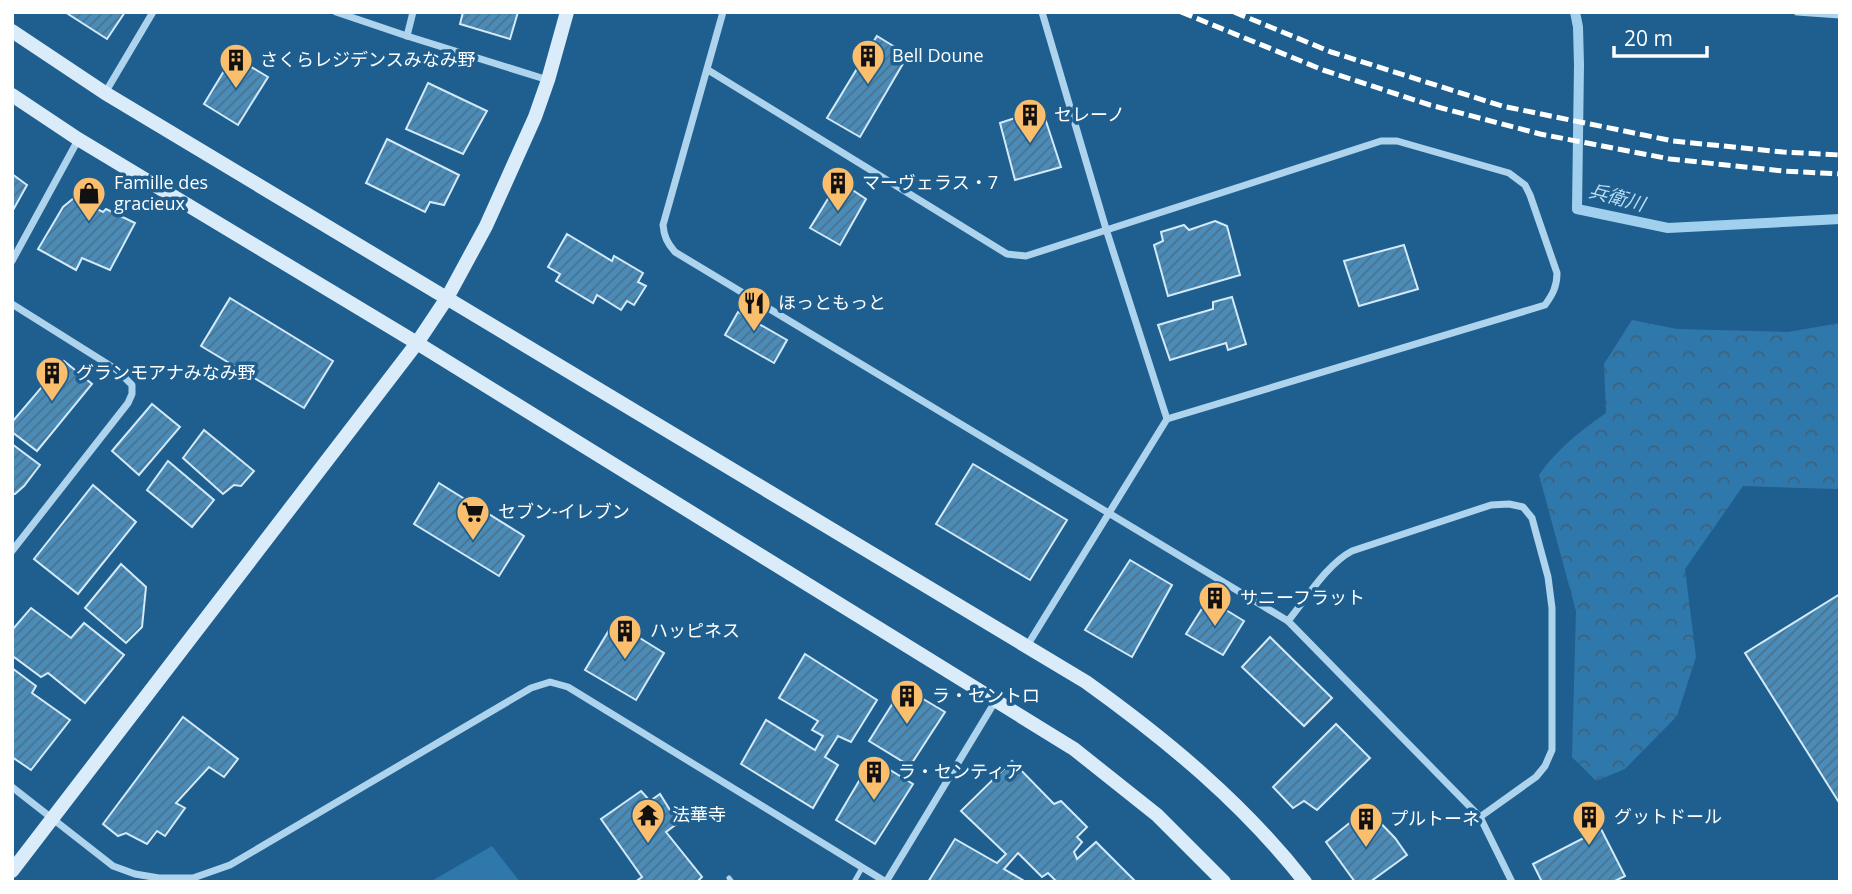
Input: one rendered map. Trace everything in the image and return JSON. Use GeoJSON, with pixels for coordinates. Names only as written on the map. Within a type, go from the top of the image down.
{"type":"FeatureCollection","features":[{"type":"Feature","properties":{"kind":"street"},"geometry":{"type":"LineString","coordinates":[[105,93],[153,12]]}},
{"type":"Feature","properties":{"kind":"street"},"geometry":{"type":"LineString","coordinates":[[336,12],[548,80]]}},
{"type":"Feature","properties":{"kind":"street"},"geometry":{"type":"LineString","coordinates":[[407,36],[413,12]]}},
{"type":"Feature","properties":{"kind":"street"},"geometry":{"type":"LineString","coordinates":[[12,871],[417,343],[447,298],[486,226],[536,117],[568,12]]}},
{"type":"Feature","properties":{"kind":"street"},"geometry":{"type":"LineString","coordinates":[[723,12],[663,225],[667,242],[675,252],[1288,621],[1480,817],[1512,882]]}},
{"type":"Feature","properties":{"kind":"street"},"geometry":{"type":"LineString","coordinates":[[1042,12],[1106,229],[1167,419]]}},
{"type":"Feature","properties":{"kind":"street"},"geometry":{"type":"LineString","coordinates":[[1797,12],[1840,15]]}},
{"type":"Feature","properties":{"kind":"street"},"geometry":{"type":"LineString","coordinates":[[12,31],[105,93],[1086,682],[1135,717],[1194,765],[1248,816],[1305,882]]}},
{"type":"Feature","properties":{"kind":"street"},"geometry":{"type":"LineString","coordinates":[[708,71],[1007,254],[1027,256],[1381,141],[1397,141],[1509,173],[1525,185],[1557,273],[1557,284],[1545,305],[1167,419],[1027,646]]}},
{"type":"Feature","properties":{"kind":"street"},"geometry":{"type":"LineString","coordinates":[[12,95],[78,139],[417,343],[1074,749],[1157,816],[1224,882]]}},
{"type":"Feature","properties":{"kind":"street"},"geometry":{"type":"LineString","coordinates":[[12,261],[78,139]]}},
{"type":"Feature","properties":{"kind":"street"},"geometry":{"type":"LineString","coordinates":[[12,304],[117,370],[132,385],[132,394],[128,403],[12,551]]}},
{"type":"Feature","properties":{"kind":"street"},"geometry":{"type":"LineString","coordinates":[[1288,621],[1341,556],[1491,505],[1509,503],[1523,507],[1532,518],[1548,577],[1552,608],[1552,750],[1545,766],[1536,777],[1480,817]]}},
{"type":"Feature","properties":{"kind":"street"},"geometry":{"type":"LineString","coordinates":[[12,787],[113,866],[135,874],[159,878],[193,878],[230,865],[531,688],[550,682],[568,687],[886,882],[996,700]]}},
{"type":"Feature","properties":{"kind":"lane"},"geometry":{"type":"LineString","coordinates":[[854,882],[862,868]]}},
{"type":"Feature","properties":{"kind":"green space"},"geometry":{"type":"Polygon","coordinates":[[[1632,320],[1677,329],[1788,332],[1840,323],[1840,488],[1743,486],[1685,569],[1696,657],[1677,716],[1625,769],[1596,781],[1572,757],[1576,611],[1539,475],[1569,441],[1606,413],[1604,364],[1632,320]]]}},
{"type":"Feature","properties":{"kind":"green space"},"geometry":{"type":"Polygon","coordinates":[[[492,846],[520,882],[430,882],[492,846]]]}},
{"type":"Feature","properties":{"kind":"building"},"geometry":{"type":"Polygon","coordinates":[[[65,12],[125,12],[107,39],[65,12]]]}},
{"type":"Feature","properties":{"kind":"building"},"geometry":{"type":"Polygon","coordinates":[[[463,12],[518,12],[510,39],[460,24],[463,12]]]}},
{"type":"Feature","properties":{"kind":"building","name":"Bell Doune"},"geometry":{"type":"Polygon","coordinates":[[[877,36],[908,55],[860,137],[827,118],[877,36]]]}},
{"type":"Feature","properties":{"kind":"building","name":"さくらレジデンスみなみ野"},"geometry":{"type":"Polygon","coordinates":[[[233,56],[268,77],[238,125],[204,104],[233,56]]]}},
{"type":"Feature","properties":{"kind":"building"},"geometry":{"type":"Polygon","coordinates":[[[428,83],[487,111],[463,154],[406,129],[428,83]]]}},
{"type":"Feature","properties":{"kind":"building","name":"セレーノ"},"geometry":{"type":"Polygon","coordinates":[[[1042,109],[1061,167],[1015,180],[1000,123],[1042,109]]]}},
{"type":"Feature","properties":{"kind":"building"},"geometry":{"type":"Polygon","coordinates":[[[387,139],[459,175],[444,205],[430,202],[425,212],[366,183],[387,139]]]}},
{"type":"Feature","properties":{"kind":"building"},"geometry":{"type":"Polygon","coordinates":[[[12,174],[27,185],[12,212],[12,174]]]}},
{"type":"Feature","properties":{"kind":"building","name":"マーヴェラス・7"},"geometry":{"type":"Polygon","coordinates":[[[839,181],[866,199],[840,245],[810,228],[839,181]]]}},
{"type":"Feature","properties":{"kind":"building"},"geometry":{"type":"Polygon","coordinates":[[[74,198],[135,223],[110,270],[82,258],[76,270],[38,249],[63,207],[74,198]]]}},
{"type":"Feature","properties":{"kind":"building"},"geometry":{"type":"Polygon","coordinates":[[[1215,221],[1227,226],[1240,275],[1168,296],[1154,245],[1163,241],[1161,232],[1184,225],[1189,230],[1215,221]]]}},
{"type":"Feature","properties":{"kind":"building"},"geometry":{"type":"Polygon","coordinates":[[[567,234],[612,261],[614,256],[643,273],[638,282],[646,286],[634,305],[627,301],[621,310],[597,295],[593,303],[556,281],[560,274],[548,267],[567,234]]]}},
{"type":"Feature","properties":{"kind":"building"},"geometry":{"type":"Polygon","coordinates":[[[1404,245],[1418,289],[1359,306],[1344,261],[1404,245]]]}},
{"type":"Feature","properties":{"kind":"building"},"geometry":{"type":"Polygon","coordinates":[[[1232,297],[1246,344],[1228,350],[1226,343],[1170,360],[1158,325],[1213,309],[1213,302],[1232,297]]]}},
{"type":"Feature","properties":{"kind":"building"},"geometry":{"type":"Polygon","coordinates":[[[230,298],[333,361],[304,408],[201,346],[230,298]]]}},
{"type":"Feature","properties":{"kind":"building"},"geometry":{"type":"Polygon","coordinates":[[[738,312],[787,340],[774,363],[725,335],[738,312]]]}},
{"type":"Feature","properties":{"kind":"building","name":"グランモアナみなみ野"},"geometry":{"type":"Polygon","coordinates":[[[64,361],[92,384],[37,451],[12,432],[12,422],[64,361]]]}},
{"type":"Feature","properties":{"kind":"building"},"geometry":{"type":"Polygon","coordinates":[[[152,404],[180,427],[139,475],[112,451],[152,404]]]}},
{"type":"Feature","properties":{"kind":"building"},"geometry":{"type":"Polygon","coordinates":[[[204,430],[254,471],[241,486],[234,485],[223,494],[183,458],[204,430]]]}},
{"type":"Feature","properties":{"kind":"building"},"geometry":{"type":"Polygon","coordinates":[[[12,444],[40,465],[15,494],[12,494],[12,444]]]}},
{"type":"Feature","properties":{"kind":"building"},"geometry":{"type":"Polygon","coordinates":[[[168,461],[214,500],[192,527],[147,490],[168,461]]]}},
{"type":"Feature","properties":{"kind":"building"},"geometry":{"type":"Polygon","coordinates":[[[973,464],[1067,520],[1030,580],[936,524],[973,464]]]}},
{"type":"Feature","properties":{"kind":"building"},"geometry":{"type":"Polygon","coordinates":[[[439,483],[524,536],[499,576],[414,524],[439,483]]]}},
{"type":"Feature","properties":{"kind":"building"},"geometry":{"type":"Polygon","coordinates":[[[93,485],[136,522],[78,594],[34,559],[93,485]]]}},
{"type":"Feature","properties":{"kind":"building"},"geometry":{"type":"Polygon","coordinates":[[[1130,560],[1172,585],[1132,657],[1085,630],[1130,560]]]}},
{"type":"Feature","properties":{"kind":"building"},"geometry":{"type":"Polygon","coordinates":[[[121,564],[146,587],[142,627],[126,643],[85,608],[121,564]]]}},
{"type":"Feature","properties":{"kind":"building"},"geometry":{"type":"Polygon","coordinates":[[[1840,594],[1840,804],[1745,653],[1840,594]]]}},
{"type":"Feature","properties":{"kind":"building","name":"サニーフラット"},"geometry":{"type":"Polygon","coordinates":[[[1208,599],[1244,621],[1223,655],[1186,634],[1208,599]]]}},
{"type":"Feature","properties":{"kind":"building"},"geometry":{"type":"Polygon","coordinates":[[[31,608],[71,638],[84,623],[124,655],[85,703],[48,673],[41,677],[12,654],[12,630],[31,608]]]}},
{"type":"Feature","properties":{"kind":"building","name":"ハッピネス"},"geometry":{"type":"Polygon","coordinates":[[[614,622],[664,653],[636,700],[585,670],[614,622]]]}},
{"type":"Feature","properties":{"kind":"building"},"geometry":{"type":"Polygon","coordinates":[[[1270,637],[1332,698],[1304,726],[1242,667],[1270,637]]]}},
{"type":"Feature","properties":{"kind":"building"},"geometry":{"type":"Polygon","coordinates":[[[805,654],[877,700],[851,742],[838,736],[825,757],[838,765],[813,808],[741,764],[766,720],[815,750],[823,736],[812,730],[818,721],[779,698],[805,654]]]}},
{"type":"Feature","properties":{"kind":"building"},"geometry":{"type":"Polygon","coordinates":[[[12,668],[36,686],[32,693],[70,720],[31,770],[12,757],[12,668]]]}},
{"type":"Feature","properties":{"kind":"building","name":"ラ・セントロ"},"geometry":{"type":"Polygon","coordinates":[[[903,687],[945,712],[910,766],[869,741],[903,687]]]}},
{"type":"Feature","properties":{"kind":"building"},"geometry":{"type":"Polygon","coordinates":[[[183,717],[238,759],[224,777],[209,767],[176,803],[185,808],[165,836],[157,831],[147,844],[126,833],[118,836],[103,824],[183,717]]]}},
{"type":"Feature","properties":{"kind":"building"},"geometry":{"type":"Polygon","coordinates":[[[1336,724],[1370,758],[1317,810],[1304,801],[1293,808],[1273,787],[1336,724]]]}},
{"type":"Feature","properties":{"kind":"building","name":"ラ・センティア"},"geometry":{"type":"Polygon","coordinates":[[[872,759],[913,784],[875,844],[836,820],[872,759]]]}},
{"type":"Feature","properties":{"kind":"building"},"geometry":{"type":"Polygon","coordinates":[[[1012,761],[1054,804],[1061,801],[1087,827],[1077,837],[1082,842],[1074,852],[1077,859],[1096,842],[1136,882],[1053,882],[1055,880],[1048,873],[1042,877],[1018,853],[1004,869],[1026,882],[928,882],[955,839],[997,863],[1006,854],[961,811],[1012,761]]]}},
{"type":"Feature","properties":{"kind":"building","name":"法華寺"},"geometry":{"type":"Polygon","coordinates":[[[641,791],[650,801],[660,794],[678,823],[666,832],[702,877],[697,882],[635,882],[642,877],[601,819],[641,791]]]}},
{"type":"Feature","properties":{"kind":"building","name":"プルトーネ"},"geometry":{"type":"Polygon","coordinates":[[[1367,809],[1407,855],[1370,882],[1355,882],[1326,842],[1367,809]]]}},
{"type":"Feature","properties":{"kind":"building","name":"グットドール"},"geometry":{"type":"Polygon","coordinates":[[[1601,829],[1625,876],[1613,882],[1542,882],[1533,864],[1601,829]]]}},
{"type":"Feature","properties":{"kind":"waterway","name":"兵衛川"},"geometry":{"type":"LineString","coordinates":[[1575,12],[1579,65],[1577,209],[1668,228],[1840,219]]}},
{"type":"Feature","properties":{"kind":"railway"},"geometry":{"type":"LineString","coordinates":[[1181,12],[1323,70],[1430,105],[1540,134],[1670,159],[1840,174]]}},
{"type":"Feature","properties":{"kind":"railway"},"geometry":{"type":"LineString","coordinates":[[1234,12],[1331,52],[1502,106],[1673,141],[1840,155]]}},
{"type":"Feature","properties":{"kind":"place","name":"Bell Doune"},"geometry":{"type":"Point","coordinates":[868,86]}},
{"type":"Feature","properties":{"kind":"place","name":"さくらレジデンスみなみ野"},"geometry":{"type":"Point","coordinates":[236,90]}},
{"type":"Feature","properties":{"kind":"place","name":"セレーノ"},"geometry":{"type":"Point","coordinates":[1030,145]}},
{"type":"Feature","properties":{"kind":"place","name":"マーヴェラス・7"},"geometry":{"type":"Point","coordinates":[838,213]}},
{"type":"Feature","properties":{"kind":"place","name":"Famille des gracieux"},"geometry":{"type":"Point","coordinates":[89,223]}},
{"type":"Feature","properties":{"kind":"place","name":"ほっともっと"},"geometry":{"type":"Point","coordinates":[754,333]}},
{"type":"Feature","properties":{"kind":"place","name":"グランモアナみなみ野"},"geometry":{"type":"Point","coordinates":[52,403]}},
{"type":"Feature","properties":{"kind":"place","name":"セブン-イレブン"},"geometry":{"type":"Point","coordinates":[473,542]}},
{"type":"Feature","properties":{"kind":"place","name":"サニーフラット"},"geometry":{"type":"Point","coordinates":[1215,628]}},
{"type":"Feature","properties":{"kind":"place","name":"ハッピネス"},"geometry":{"type":"Point","coordinates":[625,661]}},
{"type":"Feature","properties":{"kind":"place","name":"ラ・セントロ"},"geometry":{"type":"Point","coordinates":[907,726]}},
{"type":"Feature","properties":{"kind":"place","name":"ラ・センティア"},"geometry":{"type":"Point","coordinates":[874,802]}},
{"type":"Feature","properties":{"kind":"place","name":"法華寺"},"geometry":{"type":"Point","coordinates":[648,845]}},
{"type":"Feature","properties":{"kind":"place","name":"グットドール"},"geometry":{"type":"Point","coordinates":[1589,847]}},
{"type":"Feature","properties":{"kind":"place","name":"プルトーネ"},"geometry":{"type":"Point","coordinates":[1366,849]}}]}
